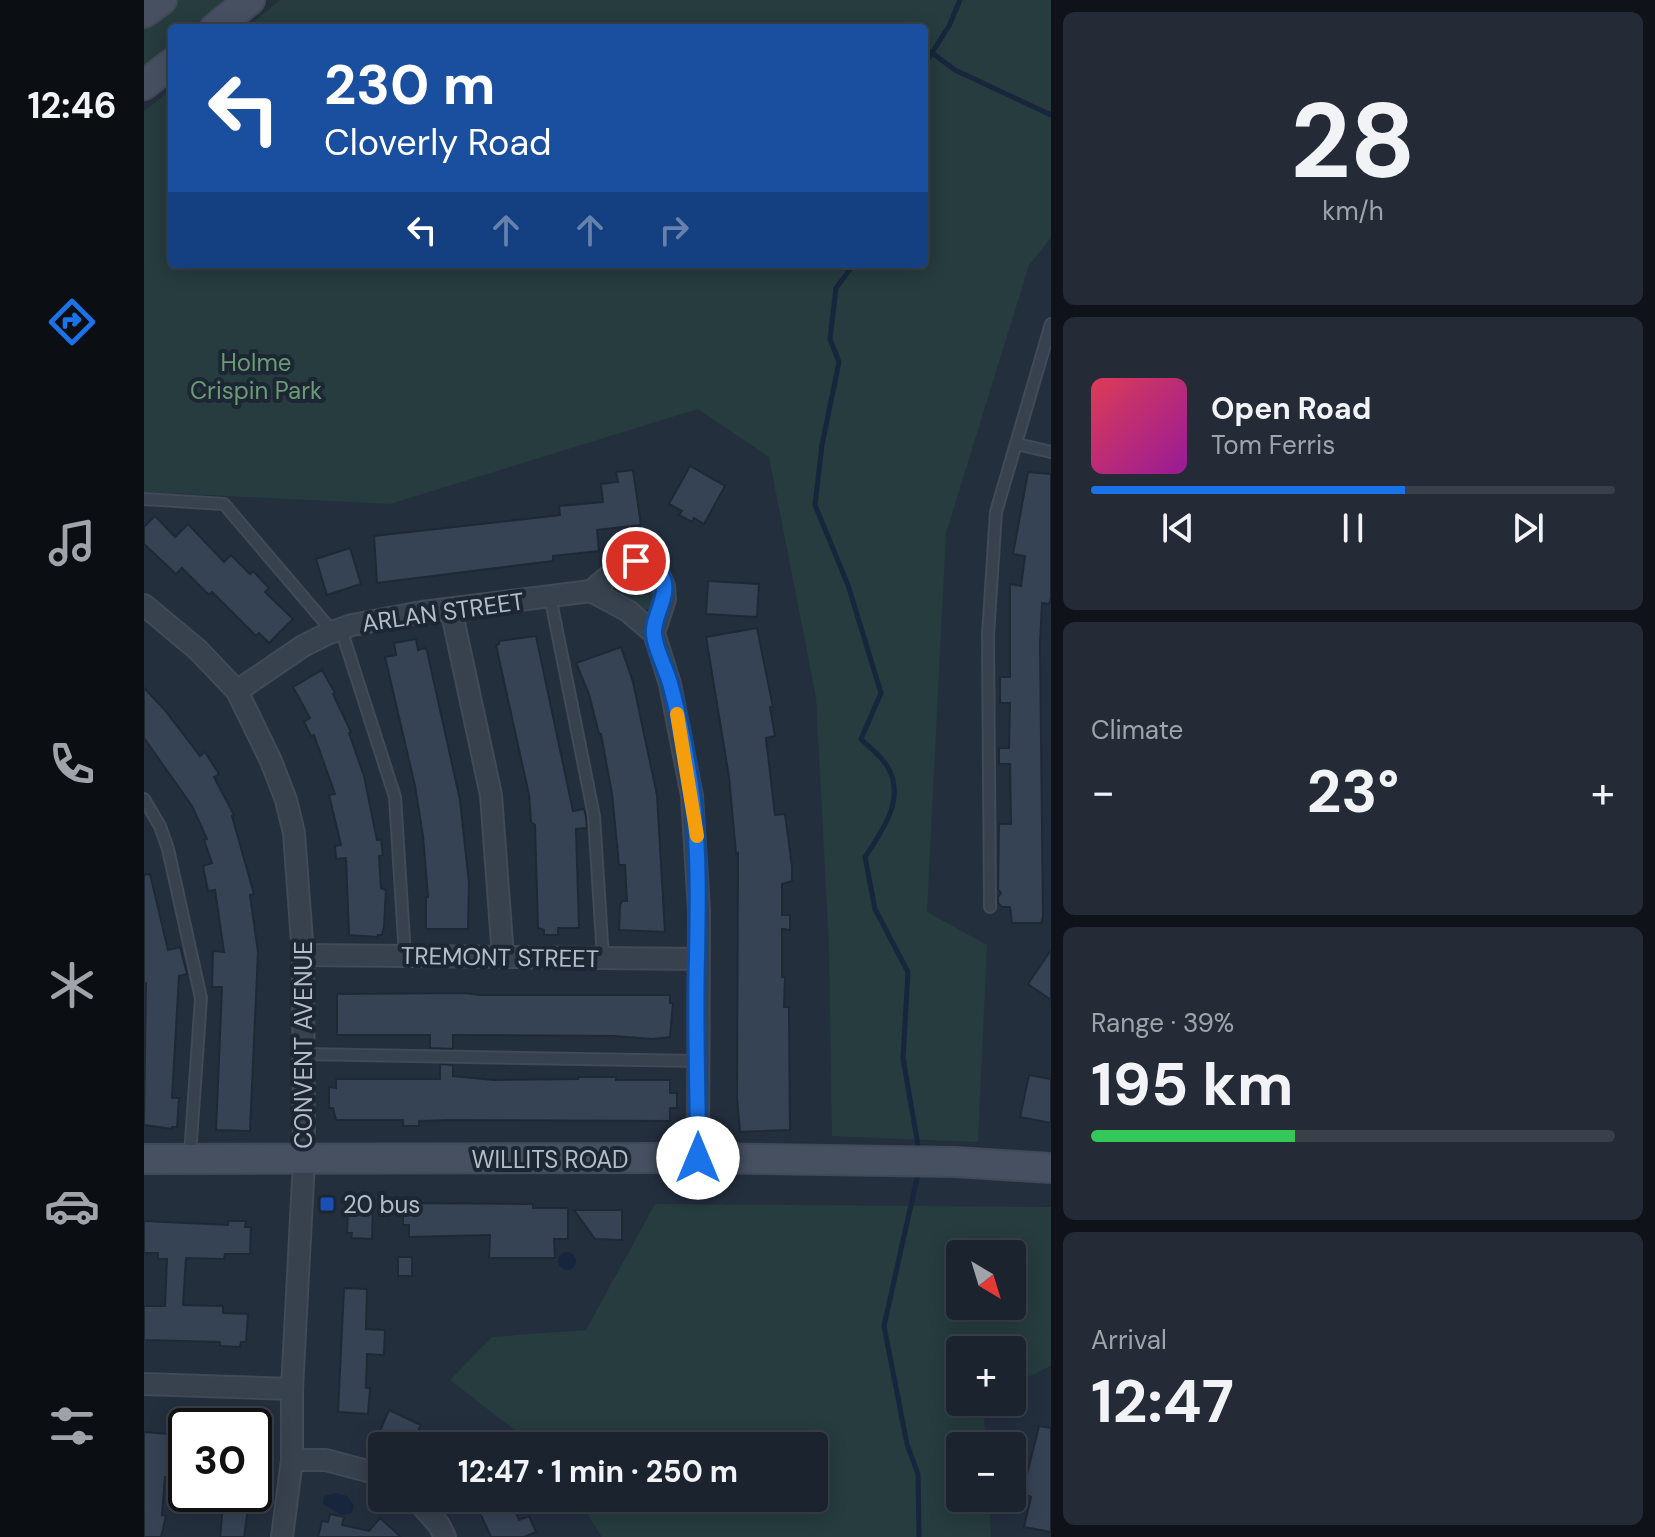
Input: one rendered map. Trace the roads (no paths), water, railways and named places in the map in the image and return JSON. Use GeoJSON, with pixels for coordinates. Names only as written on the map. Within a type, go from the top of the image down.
{"type":"FeatureCollection","features":[{"type":"Feature","properties":{"kind":"street"},"geometry":{"type":"LineString","coordinates":[[144,13],[162,0]]}},
{"type":"Feature","properties":{"kind":"street"},"geometry":{"type":"LineString","coordinates":[[220,24],[250,0]]}},
{"type":"Feature","properties":{"kind":"street"},"geometry":{"type":"LineString","coordinates":[[144,85],[168,66]]}},
{"type":"Feature","properties":{"kind":"street"},"geometry":{"type":"LineString","coordinates":[[654,633],[665,599],[664,586],[659,575],[647,564],[627,561],[591,591],[628,611],[654,633],[674,698],[692,796],[699,879],[698,1158]]}},
{"type":"Feature","properties":{"kind":"street","name":"ARLAN STREET"},"geometry":{"type":"LineString","coordinates":[[237,691],[303,646],[337,630],[382,618],[591,591]]}},
{"type":"Feature","properties":{"kind":"street","name":"CONVENT AVENUE"},"geometry":{"type":"LineString","coordinates":[[144,605],[198,650],[237,691],[271,761],[286,800],[294,833],[303,955],[304,1161],[292,1389],[292,1460],[282,1537]]}},
{"type":"Feature","properties":{"kind":"street"},"geometry":{"type":"LineString","coordinates":[[451,609],[491,795],[503,957]]}},
{"type":"Feature","properties":{"kind":"street","name":"TREMONT STREET"},"geometry":{"type":"LineString","coordinates":[[303,955],[697,959]]}},
{"type":"Feature","properties":{"kind":"street","name":"WILLITS ROAD"},"geometry":{"type":"LineString","coordinates":[[144,1159],[698,1158],[1005,1163],[1051,1168]]}},
{"type":"Feature","properties":{"kind":"street"},"geometry":{"type":"LineString","coordinates":[[144,1384],[292,1389]]}},
{"type":"Feature","properties":{"kind":"street"},"geometry":{"type":"LineString","coordinates":[[292,1460],[326,1460],[368,1471]]}},
{"type":"Feature","properties":{"kind":"street"},"geometry":{"type":"LineString","coordinates":[[427,1512],[445,1537]]}},
{"type":"Feature","properties":{"kind":"lane"},"geometry":{"type":"LineString","coordinates":[[990,907],[988,635],[996,512],[1051,324]]}},
{"type":"Feature","properties":{"kind":"lane"},"geometry":{"type":"LineString","coordinates":[[1017,444],[1051,452]]}},
{"type":"Feature","properties":{"kind":"lane"},"geometry":{"type":"LineString","coordinates":[[144,499],[224,504],[337,630],[395,797],[405,956]]}},
{"type":"Feature","properties":{"kind":"lane"},"geometry":{"type":"LineString","coordinates":[[550,596],[594,816],[603,958]]}},
{"type":"Feature","properties":{"kind":"lane"},"geometry":{"type":"LineString","coordinates":[[144,799],[160,826],[168,849],[201,998],[190,1160]]}},
{"type":"Feature","properties":{"kind":"lane"},"geometry":{"type":"LineString","coordinates":[[303,1054],[697,1061]]}},
{"type":"Feature","properties":{"kind":"water"},"geometry":{"type":"Polygon","coordinates":[[[563,1252],[571,1252],[576,1261],[574,1268],[563,1270],[558,1265],[558,1257],[563,1252]]]}},
{"type":"Feature","properties":{"kind":"water"},"geometry":{"type":"Polygon","coordinates":[[[335,1493],[347,1496],[354,1506],[352,1513],[341,1515],[323,1504],[324,1496],[335,1493]]]}},
{"type":"Feature","properties":{"kind":"waterway"},"geometry":{"type":"LineString","coordinates":[[928,59],[949,26],[960,0]]}},
{"type":"Feature","properties":{"kind":"waterway"},"geometry":{"type":"LineString","coordinates":[[931,52],[955,70],[1051,115]]}},
{"type":"Feature","properties":{"kind":"waterway"},"geometry":{"type":"LineString","coordinates":[[851,268],[836,288],[830,339],[839,362],[822,445],[815,505],[848,585],[881,693],[861,739],[887,766],[892,778],[893,802],[885,825],[865,857],[875,909],[908,972],[903,1058],[919,1151]]}},
{"type":"Feature","properties":{"kind":"waterway"},"geometry":{"type":"LineString","coordinates":[[919,1169],[884,1326],[907,1444],[918,1474],[919,1537]]}},
{"type":"Feature","properties":{"kind":"place","name":"20 bus"},"geometry":{"type":"Point","coordinates":[327,1204]}},
{"type":"Feature","properties":{"kind":"park label","name":"Holme Crispin Park"},"geometry":{"type":"Point","coordinates":[256,376]}}]}
